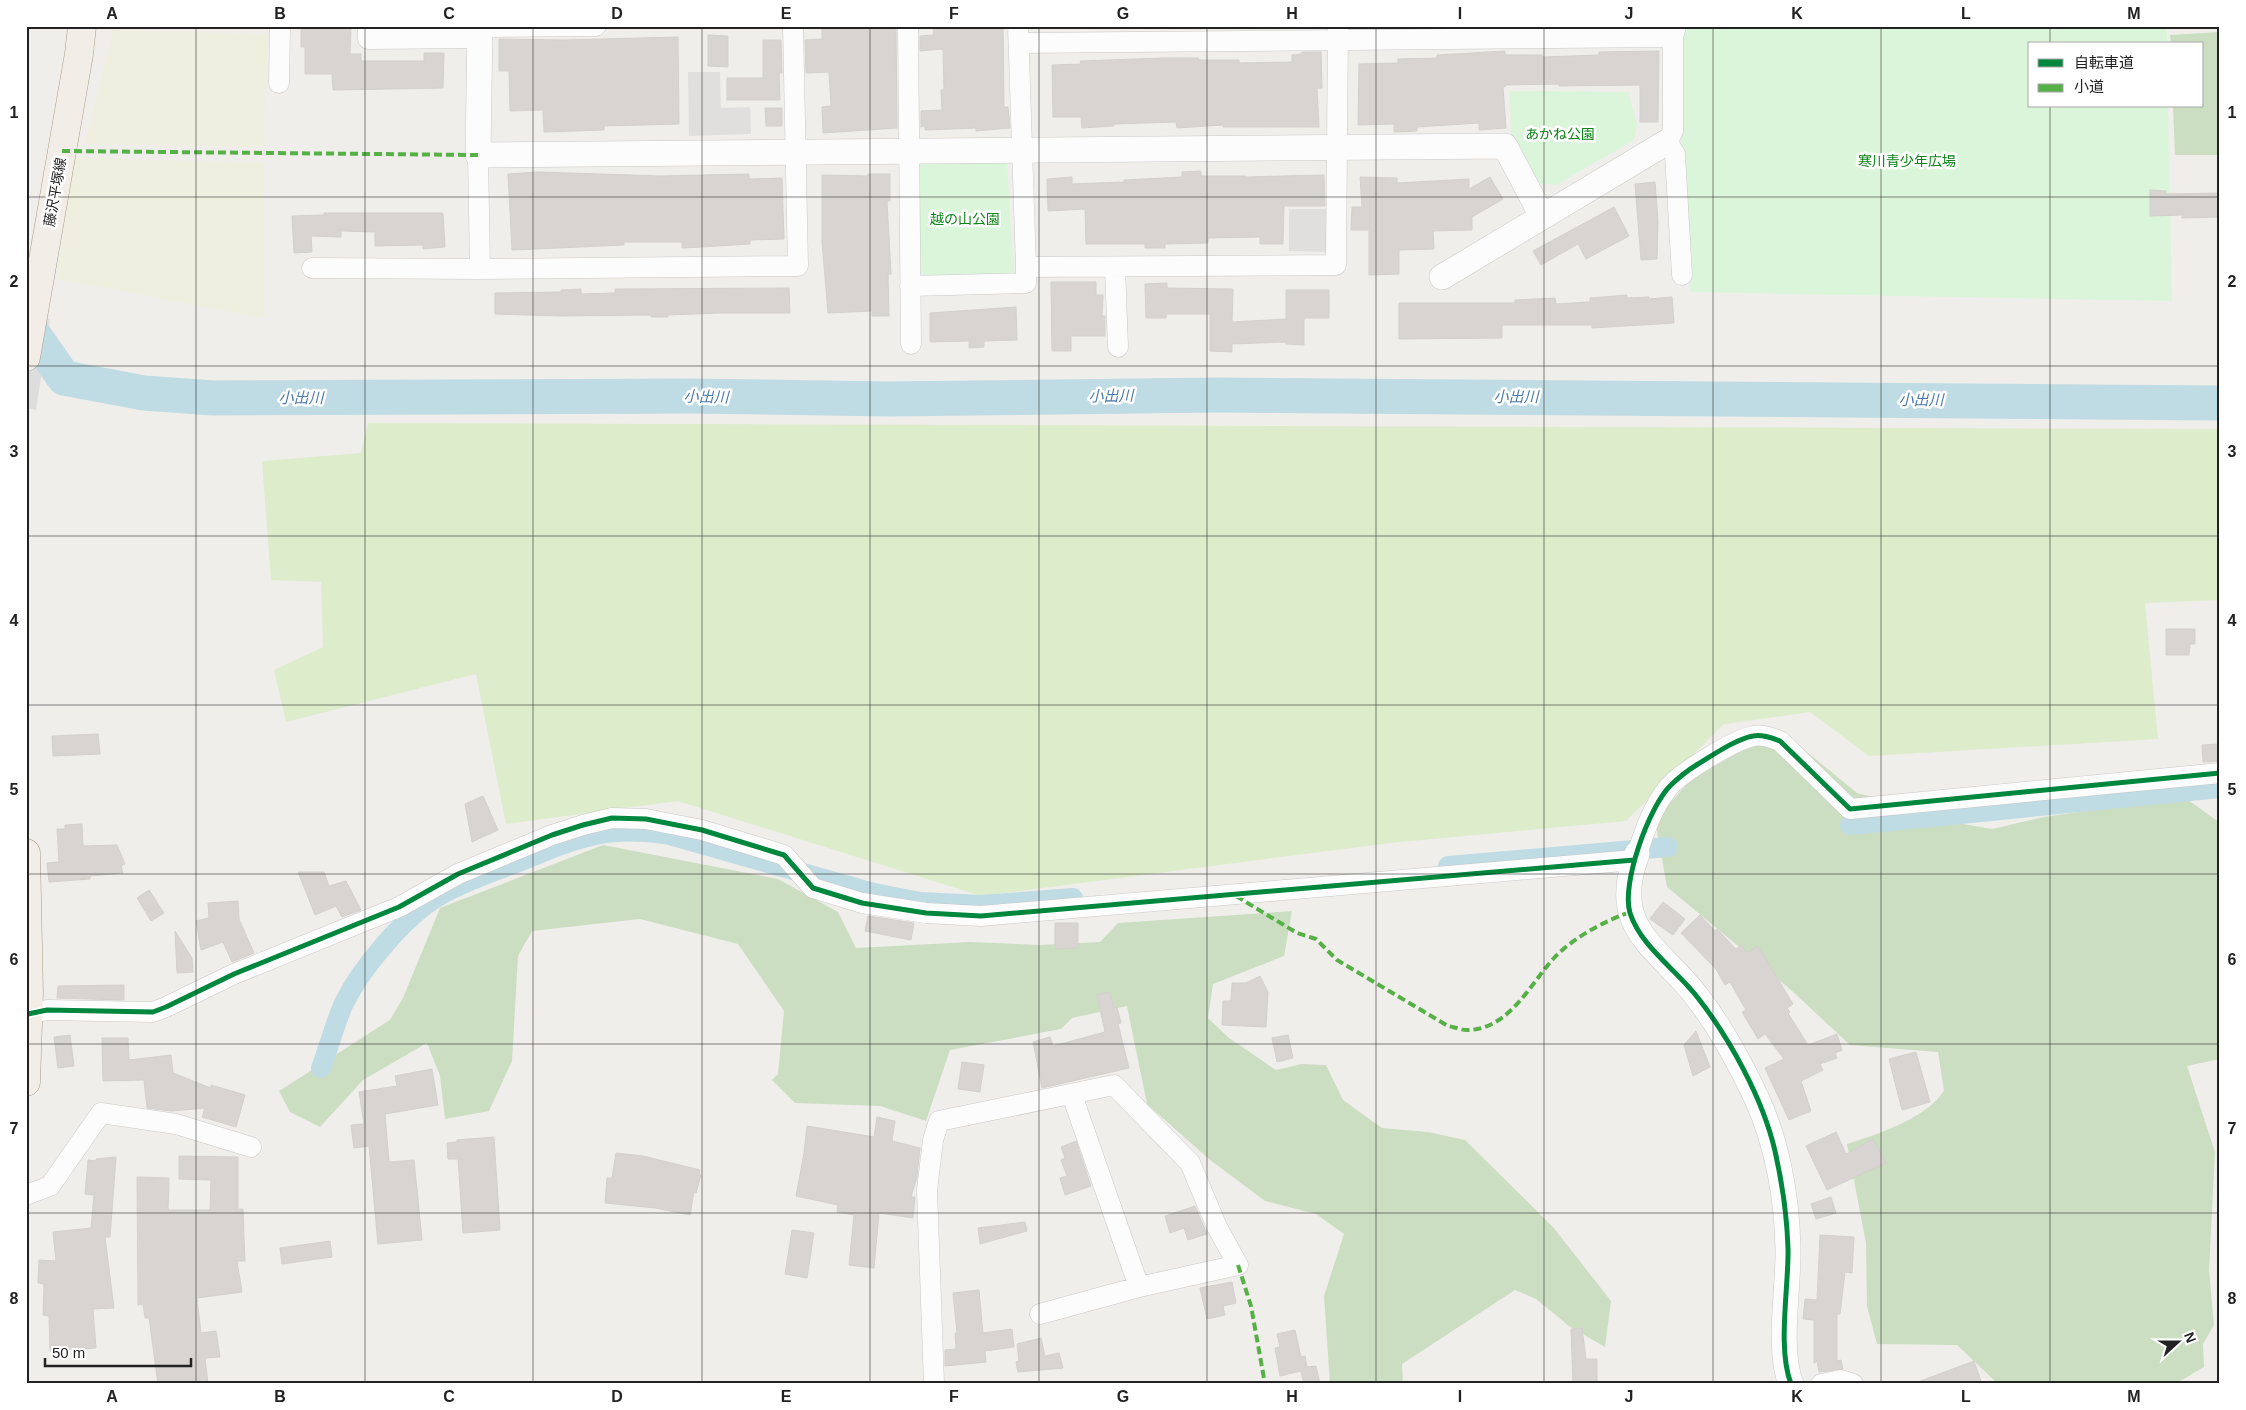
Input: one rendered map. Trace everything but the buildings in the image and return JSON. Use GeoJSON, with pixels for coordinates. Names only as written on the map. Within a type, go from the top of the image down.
{"type":"FeatureCollection","features":[{"type":"Feature","properties":{"kind":"main road","name":"藤沢平塚線"},"geometry":{"type":"LineString","coordinates":[[26,357],[79,54],[82,26]]}},
{"type":"Feature","properties":{"kind":"main road"},"geometry":{"type":"LineString","coordinates":[[26,853],[28,1014],[26,1082]]}},
{"type":"Feature","properties":{"kind":"street"},"geometry":{"type":"LineString","coordinates":[[280,26],[280,83]]}},
{"type":"Feature","properties":{"kind":"street"},"geometry":{"type":"LineString","coordinates":[[368,26],[368,39],[480,30],[596,26]]}},
{"type":"Feature","properties":{"kind":"street"},"geometry":{"type":"LineString","coordinates":[[312,268],[480,270],[798,266],[793,26]]}},
{"type":"Feature","properties":{"kind":"street"},"geometry":{"type":"LineString","coordinates":[[908,26],[911,344]]}},
{"type":"Feature","properties":{"kind":"street"},"geometry":{"type":"LineString","coordinates":[[480,30],[478,155],[480,270]]}},
{"type":"Feature","properties":{"kind":"street"},"geometry":{"type":"LineString","coordinates":[[910,286],[1026,283],[1018,34],[1674,32],[1673,131],[1667,142],[1442,277]]}},
{"type":"Feature","properties":{"kind":"street"},"geometry":{"type":"LineString","coordinates":[[1026,267],[1336,265],[1337,33]]}},
{"type":"Feature","properties":{"kind":"street"},"geometry":{"type":"LineString","coordinates":[[1667,142],[1675,154],[1682,275]]}},
{"type":"Feature","properties":{"kind":"street"},"geometry":{"type":"LineString","coordinates":[[478,155],[1504,146],[1542,216]]}},
{"type":"Feature","properties":{"kind":"street"},"geometry":{"type":"LineString","coordinates":[[1115,267],[1118,347]]}},
{"type":"Feature","properties":{"kind":"street"},"geometry":{"type":"LineString","coordinates":[[1791,1384],[1788,1377],[1785,1340],[1788,1248],[1784,1200],[1775,1150],[1756,1098],[1730,1046],[1698,998],[1640,934],[1630,912],[1628,894],[1637,852],[1649,818],[1669,787],[1689,769],[1754,736],[1768,737],[1780,741],[1850,809],[2220,773]]}},
{"type":"Feature","properties":{"kind":"street"},"geometry":{"type":"LineString","coordinates":[[28,1014],[47,1010],[153,1012],[234,974],[399,907],[458,874],[552,835],[612,818],[646,819],[702,830],[784,855],[804,881],[812,888],[862,904],[926,913],[981,916],[1637,852]]}},
{"type":"Feature","properties":{"kind":"street"},"geometry":{"type":"LineString","coordinates":[[934,1384],[926,1190],[933,1140],[939,1121],[1114,1085],[1190,1163],[1217,1227],[1238,1265],[1139,1287],[1040,1314]]}},
{"type":"Feature","properties":{"kind":"street"},"geometry":{"type":"LineString","coordinates":[[1072,1094],[1139,1287]]}},
{"type":"Feature","properties":{"kind":"street"},"geometry":{"type":"LineString","coordinates":[[26,1195],[50,1186],[101,1113],[176,1124],[251,1147]]}},
{"type":"Feature","properties":{"kind":"street"},"geometry":{"type":"LineString","coordinates":[[1822,1384],[1842,1380],[1853,1384]]}},
{"type":"Feature","properties":{"kind":"green space","name":"寒川青少年広場"},"geometry":{"type":"Polygon","coordinates":[[[1686,26],[2167,26],[2167,42],[2028,42],[2028,108],[2168,108],[2172,301],[1690,292],[1681,139],[1682,39],[1686,26]]]}},
{"type":"Feature","properties":{"kind":"green space"},"geometry":{"type":"Polygon","coordinates":[[[113,30],[268,34],[264,147],[85,144],[113,30]]]}},
{"type":"Feature","properties":{"kind":"green space"},"geometry":{"type":"Polygon","coordinates":[[[2220,32],[2220,155],[2175,155],[2173,108],[2204,108],[2204,42],[2171,42],[2170,35],[2220,32]]]}},
{"type":"Feature","properties":{"kind":"green space","name":"あかね公園"},"geometry":{"type":"Polygon","coordinates":[[[1510,91],[1628,92],[1637,124],[1634,140],[1556,185],[1537,183],[1521,148],[1511,137],[1510,91]]]}},
{"type":"Feature","properties":{"kind":"green space"},"geometry":{"type":"Polygon","coordinates":[[[72,157],[264,163],[264,318],[58,279],[72,157]]]}},
{"type":"Feature","properties":{"kind":"green space","name":"越の山公園"},"geometry":{"type":"Polygon","coordinates":[[[917,161],[1007,163],[1014,275],[921,277],[917,161]]]}},
{"type":"Feature","properties":{"kind":"green space"},"geometry":{"type":"Polygon","coordinates":[[[368,423],[2220,429],[2220,600],[2145,603],[2158,739],[1869,756],[1810,712],[1724,724],[1626,821],[1390,843],[981,896],[678,801],[506,824],[476,674],[286,722],[274,670],[323,647],[321,582],[271,580],[262,461],[361,453],[368,423]]]}},
{"type":"Feature","properties":{"kind":"green space"},"geometry":{"type":"Polygon","coordinates":[[[1791,739],[1857,793],[1932,812],[1957,823],[1992,829],[2044,817],[2184,797],[2220,823],[2220,1059],[2187,1066],[2215,1152],[2209,1270],[2214,1325],[2203,1344],[2204,1367],[2175,1384],[1998,1384],[1957,1345],[1877,1344],[1867,1306],[1866,1243],[1847,1144],[1900,1124],[1925,1110],[1936,1101],[1944,1091],[1938,1052],[1850,1045],[1791,990],[1667,887],[1655,819],[1691,780],[1749,746],[1791,739]]]}},
{"type":"Feature","properties":{"kind":"green space"},"geometry":{"type":"Polygon","coordinates":[[[603,845],[778,879],[838,912],[856,948],[970,942],[1041,945],[1100,942],[1118,923],[1292,911],[1284,956],[1213,984],[1208,1018],[1229,1038],[1276,1070],[1302,1064],[1326,1065],[1343,1100],[1382,1128],[1428,1132],[1465,1140],[1553,1227],[1611,1301],[1605,1347],[1569,1326],[1536,1299],[1515,1290],[1402,1364],[1403,1384],[1330,1384],[1324,1296],[1344,1234],[1316,1214],[1265,1201],[1210,1160],[1147,1104],[1127,1006],[1072,1018],[1061,1029],[950,1050],[926,1121],[880,1106],[795,1103],[772,1080],[778,1074],[784,1011],[738,944],[640,919],[532,931],[518,956],[512,1061],[489,1111],[445,1119],[440,1076],[427,1043],[363,1080],[320,1127],[290,1112],[279,1091],[390,1020],[403,998],[440,908],[603,845]]]}},
{"type":"Feature","properties":{"kind":"shaded area"},"geometry":{"type":"Polygon","coordinates":[[[688,72],[720,72],[721,108],[750,107],[751,134],[689,136],[688,72]]]}},
{"type":"Feature","properties":{"kind":"shaded area"},"geometry":{"type":"Polygon","coordinates":[[[1289,209],[1329,209],[1329,252],[1289,251],[1289,209]]]}},
{"type":"Feature","properties":{"kind":"pier"},"geometry":{"type":"Polygon","coordinates":[[[26,316],[50,319],[36,410],[26,408],[26,316]]]}},
{"type":"Feature","properties":{"kind":"waterway","name":"小出川"},"geometry":{"type":"LineString","coordinates":[[26,333],[36,338],[64,378],[144,393],[213,398],[692,396],[889,399],[1219,395],[2220,403]]}},
{"type":"Feature","properties":{"kind":"waterway"},"geometry":{"type":"LineString","coordinates":[[1850,825],[2220,788]]}},
{"type":"Feature","properties":{"kind":"waterway"},"geometry":{"type":"LineString","coordinates":[[321,1068],[344,1003],[352,989],[385,944],[426,905],[460,885],[579,839],[595,835],[629,831],[669,835],[874,893],[920,902],[981,905],[1073,898]]}},
{"type":"Feature","properties":{"kind":"waterway"},"geometry":{"type":"LineString","coordinates":[[1448,866],[1668,847]]}},
{"type":"Feature","properties":{"kind":"marked path"},"geometry":{"type":"LineString","coordinates":[[62,151],[478,155]]}},
{"type":"Feature","properties":{"kind":"marked path"},"geometry":{"type":"LineString","coordinates":[[1236,896],[1297,933],[1316,939],[1337,960],[1448,1026],[1462,1030],[1482,1028],[1507,1014],[1562,950],[1589,931],[1630,912]]}},
{"type":"Feature","properties":{"kind":"marked path"},"geometry":{"type":"LineString","coordinates":[[1238,1265],[1251,1306],[1265,1384]]}},
{"type":"Feature","properties":{"kind":"cycle path"},"geometry":{"type":"LineString","coordinates":[[1791,1384],[1787,1369],[1784,1335],[1788,1263],[1787,1223],[1780,1175],[1770,1131],[1744,1070],[1722,1032],[1690,988],[1642,937],[1630,913],[1628,900],[1633,866],[1646,828],[1662,796],[1673,783],[1694,766],[1732,744],[1756,736],[1780,741],[1850,809],[2220,773]]}},
{"type":"Feature","properties":{"kind":"cycle path"},"geometry":{"type":"LineString","coordinates":[[28,1014],[47,1010],[153,1012],[234,974],[399,907],[458,874],[552,835],[612,818],[646,819],[702,830],[784,855],[813,888],[862,903],[926,913],[981,916],[1634,860]]}}]}
